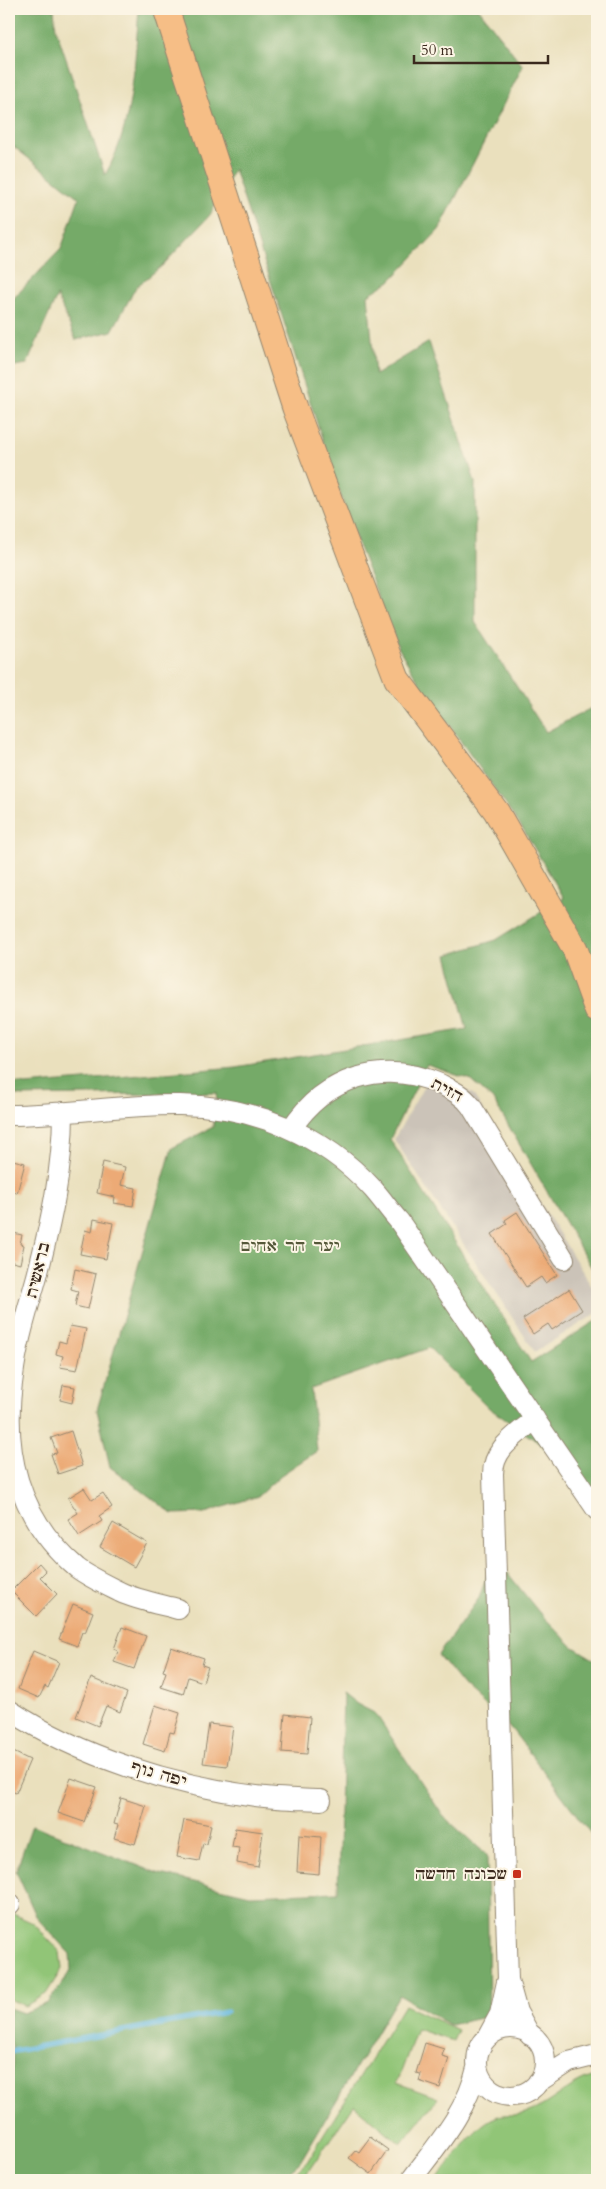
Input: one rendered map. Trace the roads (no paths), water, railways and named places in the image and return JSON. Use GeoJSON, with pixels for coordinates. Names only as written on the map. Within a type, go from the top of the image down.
{"type":"FeatureCollection","features":[{"type":"Feature","properties":{"kind":"main road"},"geometry":{"type":"LineString","coordinates":[[166,9],[295,408],[397,679],[496,811],[575,949],[597,1010]]}},
{"type":"Feature","properties":{"kind":"street","name":"הזית"},"geometry":{"type":"LineString","coordinates":[[291,1129],[316,1098],[334,1086],[354,1078],[378,1074],[403,1074],[428,1079],[455,1091],[470,1103],[564,1259]]}},
{"type":"Feature","properties":{"kind":"street"},"geometry":{"type":"LineString","coordinates":[[9,1115],[142,1106],[196,1106],[249,1113],[314,1140],[344,1161],[372,1188],[399,1221],[597,1510]]}},
{"type":"Feature","properties":{"kind":"street","name":"בראשית"},"geometry":{"type":"LineString","coordinates":[[63,1112],[63,1140],[56,1195],[13,1376],[9,1420],[13,1462],[25,1502],[42,1531],[78,1569],[122,1593],[178,1609]]}},
{"type":"Feature","properties":{"kind":"street"},"geometry":{"type":"LineString","coordinates":[[535,1419],[500,1450],[495,1458],[493,1470],[508,1980],[517,2012],[534,2040],[544,2064],[538,2082]]}},
{"type":"Feature","properties":{"kind":"street","name":"יפה נוף"},"geometry":{"type":"LineString","coordinates":[[9,1710],[52,1734],[90,1752],[163,1776],[257,1796],[321,1800]]}},
{"type":"Feature","properties":{"kind":"street"},"geometry":{"type":"LineString","coordinates":[[411,2180],[460,2115],[473,2085],[480,2049],[500,2014],[508,1980]]}},
{"type":"Feature","properties":{"kind":"street"},"geometry":{"type":"LineString","coordinates":[[487,2038],[505,2029],[518,2029],[534,2040],[562,2053],[593,2055]]}},
{"type":"Feature","properties":{"kind":"street"},"geometry":{"type":"LineString","coordinates":[[460,2115],[476,2104],[503,2096],[523,2094],[563,2065],[593,2055]]}},
{"type":"Feature","properties":{"kind":"street"},"geometry":{"type":"LineString","coordinates":[[477,2068],[486,2086],[503,2096]]}},
{"type":"Feature","properties":{"kind":"waterway"},"geometry":{"type":"LineString","coordinates":[[9,2052],[226,2012]]}},
{"type":"Feature","properties":{"kind":"place","name":"שכונה חדשה"},"geometry":{"type":"Point","coordinates":[517,1874]}},
{"type":"Feature","properties":{"kind":"park label","name":"יער הר אחים"},"geometry":{"type":"Point","coordinates":[290,1246]}}]}
